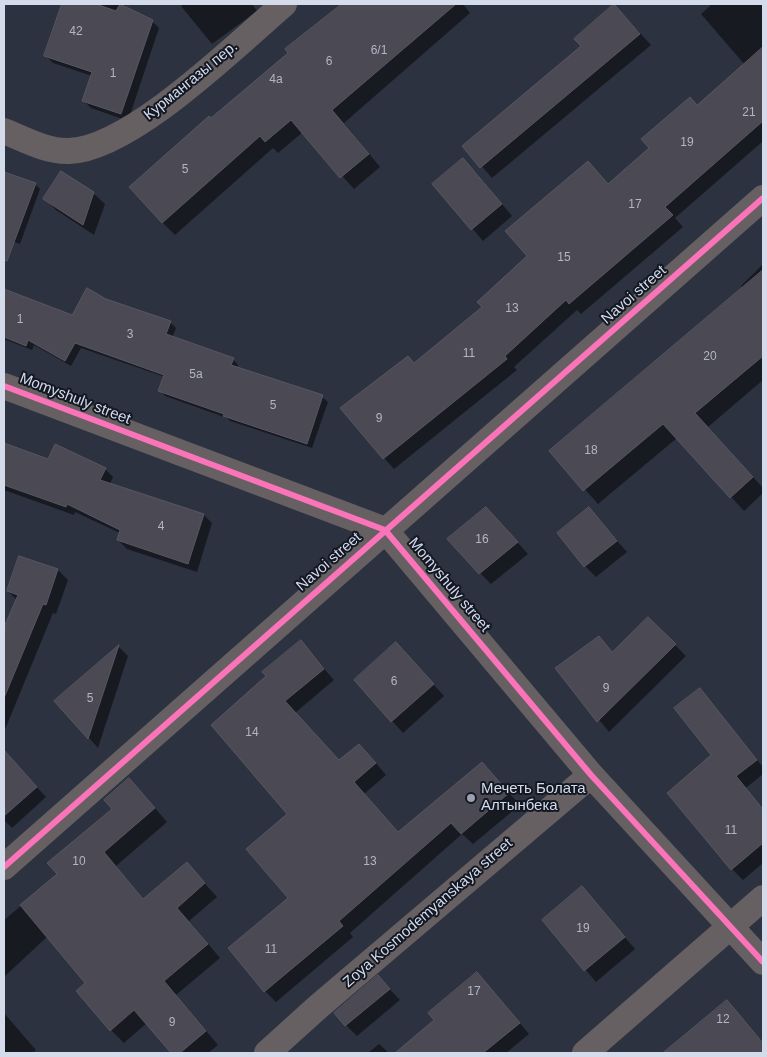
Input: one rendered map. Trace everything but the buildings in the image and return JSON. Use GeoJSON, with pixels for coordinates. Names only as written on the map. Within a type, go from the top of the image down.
{"type":"FeatureCollection","features":[{"type":"Feature","properties":{"kind":"street","name":"Курмангазы пер."},"geometry":{"type":"LineString","coordinates":[[4,131],[44,147],[68,152],[91,148],[151,116],[284,4]]}},
{"type":"Feature","properties":{"kind":"street","name":"Navoi street"},"geometry":{"type":"LineString","coordinates":[[4,867],[763,198]]}},
{"type":"Feature","properties":{"kind":"street","name":"Momyshuly street"},"geometry":{"type":"LineString","coordinates":[[4,386],[385,530],[591,776],[731,925],[763,962]]}},
{"type":"Feature","properties":{"kind":"street","name":"Zoya Kosmodemyanskaya street"},"geometry":{"type":"LineString","coordinates":[[267,1053],[591,776]]}},
{"type":"Feature","properties":{"kind":"street"},"geometry":{"type":"LineString","coordinates":[[585,1053],[763,898]]}},
{"type":"Feature","properties":{"kind":"cycle path"},"geometry":{"type":"LineString","coordinates":[[4,867],[763,198]]}},
{"type":"Feature","properties":{"kind":"cycle path"},"geometry":{"type":"LineString","coordinates":[[4,386],[385,530],[591,775],[763,962]]}},
{"type":"Feature","properties":{"kind":"place","name":"Мечеть Болата Алтынбека"},"geometry":{"type":"Point","coordinates":[471,798]}}]}
